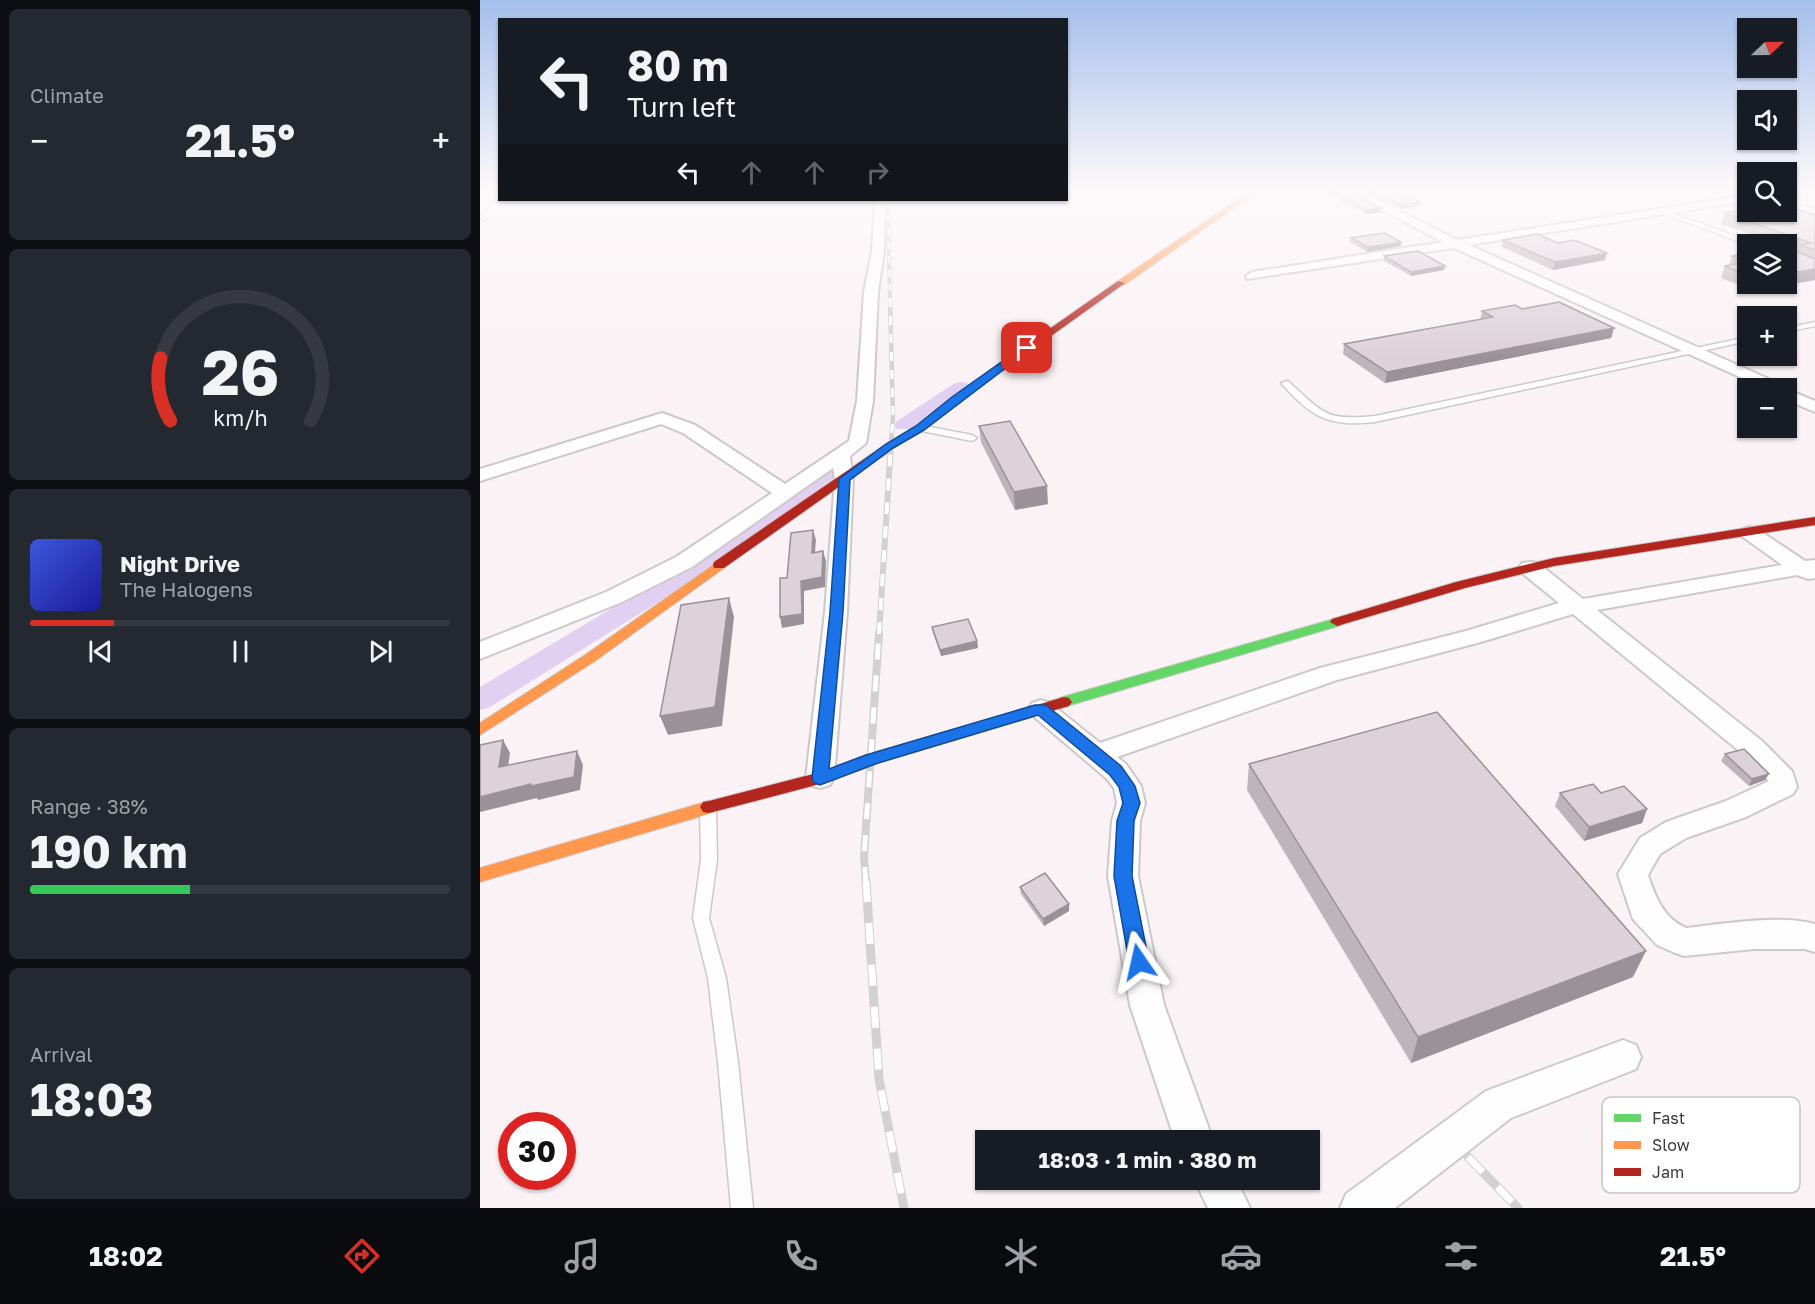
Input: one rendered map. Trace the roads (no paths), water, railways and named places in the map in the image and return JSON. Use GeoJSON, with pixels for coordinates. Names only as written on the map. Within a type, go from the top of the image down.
{"type":"FeatureCollection","features":[{"type":"Feature","properties":{"kind":"street"},"geometry":{"type":"LineString","coordinates":[[480,651],[614,597],[659,576],[692,557],[857,443],[865,401],[871,292],[878,244]]}},
{"type":"Feature","properties":{"kind":"street"},"geometry":{"type":"LineString","coordinates":[[480,730],[590,658],[783,519],[920,428],[985,377],[1177,244]]}},
{"type":"Feature","properties":{"kind":"street"},"geometry":{"type":"LineString","coordinates":[[1252,276],[1454,244]]}},
{"type":"Feature","properties":{"kind":"street"},"geometry":{"type":"LineString","coordinates":[[1457,244],[1754,378]]}},
{"type":"Feature","properties":{"kind":"street"},"geometry":{"type":"LineString","coordinates":[[1797,398],[1815,407]]}},
{"type":"Feature","properties":{"kind":"street"},"geometry":{"type":"LineString","coordinates":[[480,475],[662,418],[689,429],[785,493]]}},
{"type":"Feature","properties":{"kind":"street"},"geometry":{"type":"LineString","coordinates":[[820,778],[836,612],[844,479],[841,454]]}},
{"type":"Feature","properties":{"kind":"street"},"geometry":{"type":"LineString","coordinates":[[480,875],[708,807],[820,778],[872,759],[1468,583],[1584,556],[1750,533],[1815,520]]}},
{"type":"Feature","properties":{"kind":"street"},"geometry":{"type":"LineString","coordinates":[[1750,533],[1810,571]]}},
{"type":"Feature","properties":{"kind":"street"},"geometry":{"type":"LineString","coordinates":[[1530,568],[1753,748],[1782,778],[1783,788],[1736,809],[1676,830],[1650,846],[1632,874],[1644,910],[1668,935],[1684,942],[1754,935],[1805,935],[1815,938]]}},
{"type":"Feature","properties":{"kind":"street"},"geometry":{"type":"LineString","coordinates":[[1094,755],[1329,674],[1473,637],[1558,610],[1810,571]]}},
{"type":"Feature","properties":{"kind":"street"},"geometry":{"type":"LineString","coordinates":[[1041,709],[1116,771],[1127,786],[1131,803],[1125,821],[1123,876],[1147,1005],[1191,1130]]}},
{"type":"Feature","properties":{"kind":"street"},"geometry":{"type":"LineString","coordinates":[[1360,1208],[1499,1104],[1623,1057]]}},
{"type":"Feature","properties":{"kind":"street"},"geometry":{"type":"LineString","coordinates":[[1221,1190],[1230,1208]]}},
{"type":"Feature","properties":{"kind":"lane"},"geometry":{"type":"LineString","coordinates":[[1797,328],[1815,324]]}},
{"type":"Feature","properties":{"kind":"lane"},"geometry":{"type":"LineString","coordinates":[[1285,383],[1324,418],[1335,422],[1350,422],[1375,419],[1737,341]]}},
{"type":"Feature","properties":{"kind":"lane"},"geometry":{"type":"LineString","coordinates":[[920,428],[972,438]]}},
{"type":"Feature","properties":{"kind":"lane"},"geometry":{"type":"LineString","coordinates":[[708,807],[709,860],[701,918],[717,978],[728,1062],[742,1208]]}},
{"type":"Feature","properties":{"kind":"waterway"},"geometry":{"type":"LineString","coordinates":[[904,425],[961,387]]}},
{"type":"Feature","properties":{"kind":"waterway"},"geometry":{"type":"LineString","coordinates":[[480,700],[683,576],[828,473]]}},
{"type":"Feature","properties":{"kind":"railway"},"geometry":{"type":"LineString","coordinates":[[889,244],[890,300]]}},
{"type":"Feature","properties":{"kind":"railway"},"geometry":{"type":"LineString","coordinates":[[890,298],[893,416],[891,444]]}},
{"type":"Feature","properties":{"kind":"railway"},"geometry":{"type":"LineString","coordinates":[[879,634],[891,443]]}},
{"type":"Feature","properties":{"kind":"railway"},"geometry":{"type":"LineString","coordinates":[[866,883],[864,857],[879,633]]}},
{"type":"Feature","properties":{"kind":"railway"},"geometry":{"type":"LineString","coordinates":[[866,881],[879,1079],[904,1208]]}},
{"type":"Feature","properties":{"kind":"railway"},"geometry":{"type":"LineString","coordinates":[[1468,1157],[1518,1208]]}}]}
